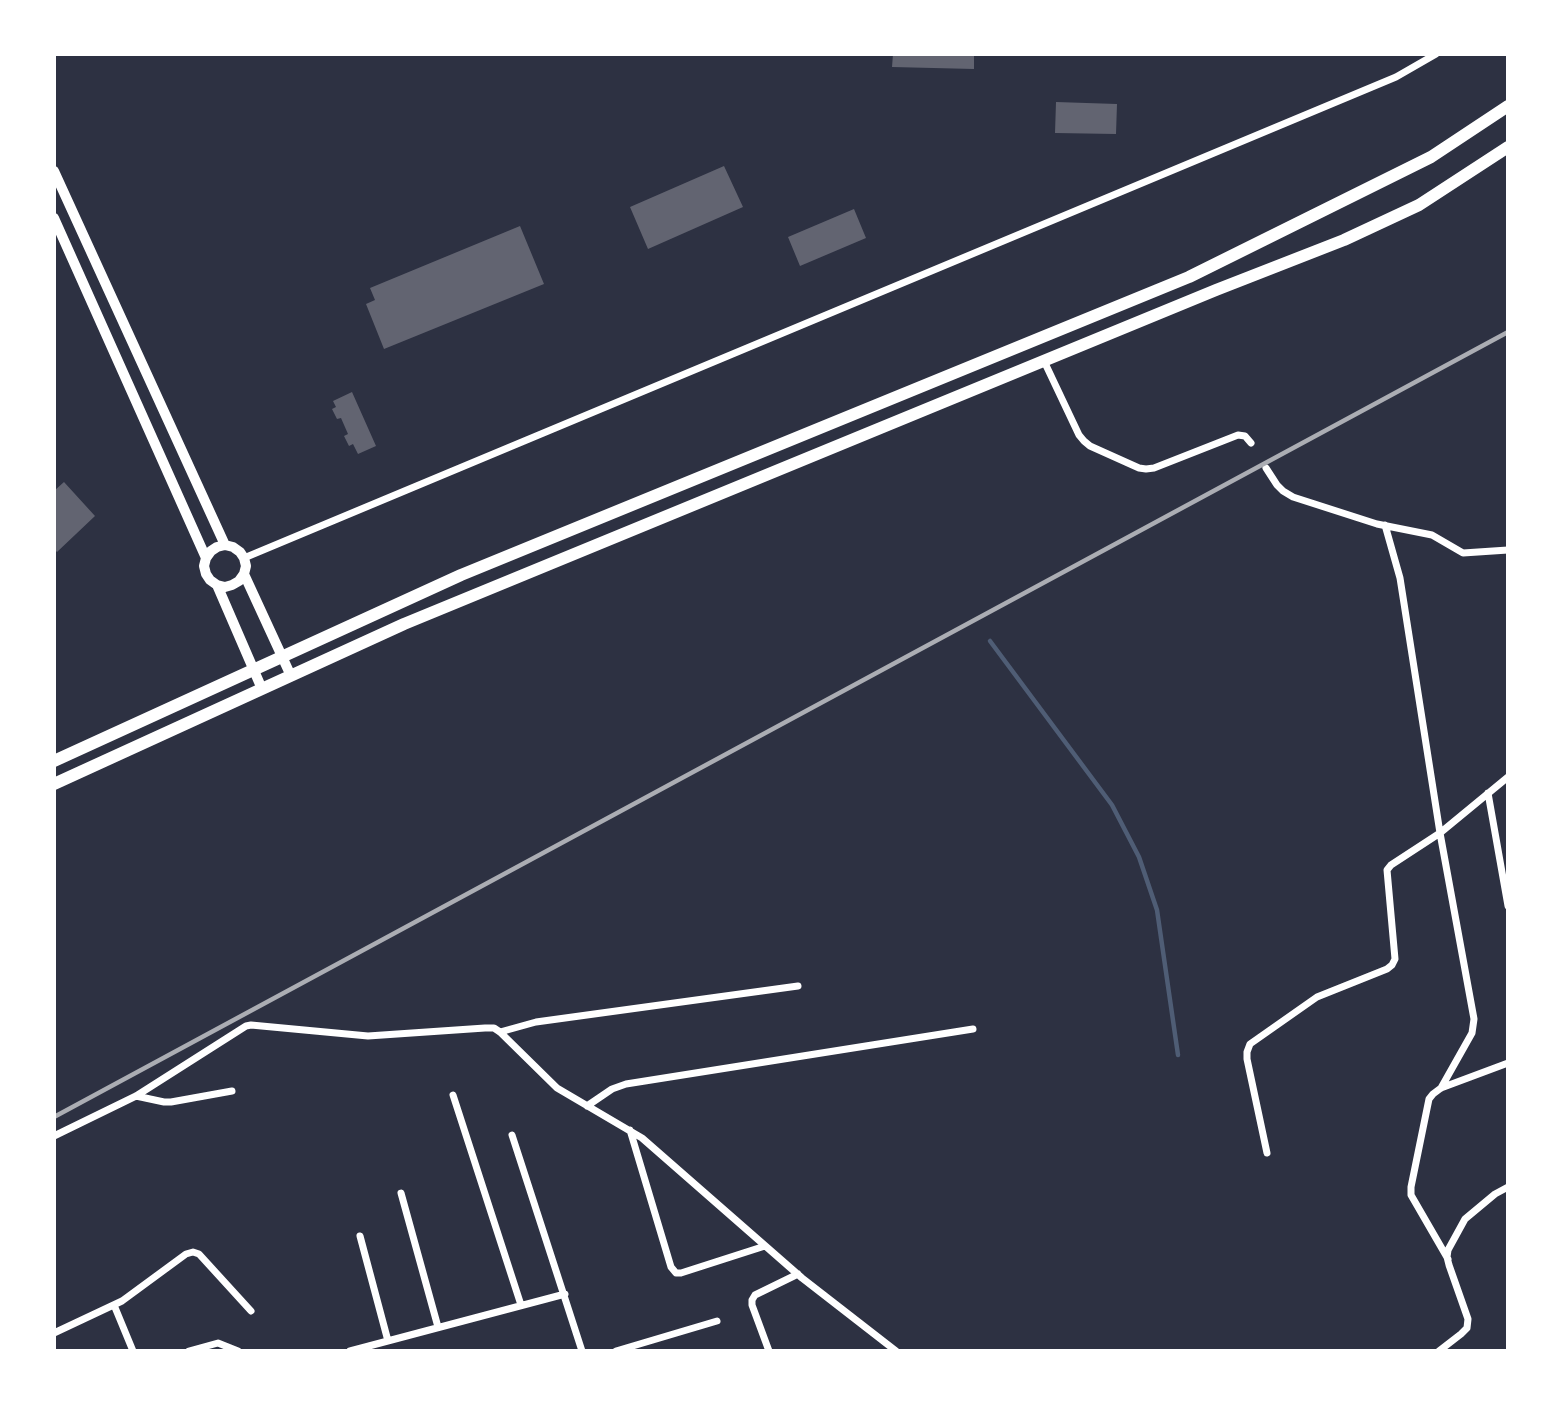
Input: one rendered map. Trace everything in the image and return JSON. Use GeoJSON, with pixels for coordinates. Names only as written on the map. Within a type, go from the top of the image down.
{"type":"FeatureCollection","features":[{"type":"Feature","properties":{"kind":"highway"},"geometry":{"type":"LineString","coordinates":[[54,761],[461,576],[1189,277],[1431,157],[1508,106]]}},
{"type":"Feature","properties":{"kind":"highway"},"geometry":{"type":"LineString","coordinates":[[54,784],[404,624],[1216,290],[1344,240],[1419,205],[1508,147]]}},
{"type":"Feature","properties":{"kind":"street"},"geometry":{"type":"LineString","coordinates":[[244,558],[1383,82],[1436,54]]}},
{"type":"Feature","properties":{"kind":"street"},"geometry":{"type":"LineString","coordinates":[[54,171],[225,545]]}},
{"type":"Feature","properties":{"kind":"street"},"geometry":{"type":"LineString","coordinates":[[54,218],[206,558]]}},
{"type":"Feature","properties":{"kind":"street"},"geometry":{"type":"LineString","coordinates":[[1044,361],[1084,441],[1139,468],[1154,468],[1238,435],[1245,436],[1251,443]]}},
{"type":"Feature","properties":{"kind":"street"},"geometry":{"type":"LineString","coordinates":[[1266,468],[1277,485],[1293,497],[1385,525],[1432,535],[1463,553],[1508,550]]}},
{"type":"Feature","properties":{"kind":"street"},"geometry":{"type":"LineString","coordinates":[[1385,525],[1400,578],[1440,833],[1474,1019],[1472,1033],[1441,1088],[1429,1099],[1411,1187],[1411,1195],[1448,1259],[1468,1320],[1467,1328],[1439,1351]]}},
{"type":"Feature","properties":{"kind":"street"},"geometry":{"type":"LineString","coordinates":[[225,545],[240,552],[246,566],[239,581],[225,587],[210,580],[204,566],[211,551],[225,545]]}},
{"type":"Feature","properties":{"kind":"street"},"geometry":{"type":"LineString","coordinates":[[244,574],[291,676]]}},
{"type":"Feature","properties":{"kind":"street"},"geometry":{"type":"LineString","coordinates":[[217,585],[262,690]]}},
{"type":"Feature","properties":{"kind":"street"},"geometry":{"type":"LineString","coordinates":[[1267,1153],[1247,1059],[1250,1044],[1317,998],[1392,965],[1395,959],[1387,870],[1391,864],[1440,833],[1508,777]]}},
{"type":"Feature","properties":{"kind":"street"},"geometry":{"type":"LineString","coordinates":[[1488,793],[1508,906]]}},
{"type":"Feature","properties":{"kind":"street"},"geometry":{"type":"LineString","coordinates":[[500,1032],[536,1022],[798,986]]}},
{"type":"Feature","properties":{"kind":"street"},"geometry":{"type":"LineString","coordinates":[[54,1136],[136,1096],[240,1029],[251,1025],[368,1036],[494,1028],[549,1082],[642,1138],[798,1274],[896,1351]]}},
{"type":"Feature","properties":{"kind":"street"},"geometry":{"type":"LineString","coordinates":[[587,1106],[612,1089],[626,1084],[973,1029]]}},
{"type":"Feature","properties":{"kind":"street"},"geometry":{"type":"LineString","coordinates":[[1441,1088],[1508,1062]]}},
{"type":"Feature","properties":{"kind":"street"},"geometry":{"type":"LineString","coordinates":[[136,1096],[171,1102],[232,1091]]}},
{"type":"Feature","properties":{"kind":"street"},"geometry":{"type":"LineString","coordinates":[[453,1095],[521,1305]]}},
{"type":"Feature","properties":{"kind":"street"},"geometry":{"type":"LineString","coordinates":[[629,1130],[671,1267],[676,1273],[765,1246]]}},
{"type":"Feature","properties":{"kind":"street"},"geometry":{"type":"LineString","coordinates":[[512,1135],[582,1351]]}},
{"type":"Feature","properties":{"kind":"street"},"geometry":{"type":"LineString","coordinates":[[1448,1259],[1448,1250],[1465,1219],[1506,1188],[1508,1180]]}},
{"type":"Feature","properties":{"kind":"street"},"geometry":{"type":"LineString","coordinates":[[401,1193],[438,1327]]}},
{"type":"Feature","properties":{"kind":"street"},"geometry":{"type":"LineString","coordinates":[[360,1236],[388,1341]]}},
{"type":"Feature","properties":{"kind":"street"},"geometry":{"type":"LineString","coordinates":[[54,1333],[114,1305],[186,1254],[193,1252],[199,1254],[251,1311]]}},
{"type":"Feature","properties":{"kind":"street"},"geometry":{"type":"LineString","coordinates":[[769,1351],[752,1300],[755,1295],[798,1274]]}},
{"type":"Feature","properties":{"kind":"street"},"geometry":{"type":"LineString","coordinates":[[350,1351],[565,1294]]}},
{"type":"Feature","properties":{"kind":"street"},"geometry":{"type":"LineString","coordinates":[[114,1305],[133,1351]]}},
{"type":"Feature","properties":{"kind":"street"},"geometry":{"type":"LineString","coordinates":[[616,1351],[717,1321]]}},
{"type":"Feature","properties":{"kind":"street"},"geometry":{"type":"LineString","coordinates":[[189,1351],[218,1343],[238,1351]]}},
{"type":"Feature","properties":{"kind":"building"},"geometry":{"type":"Polygon","coordinates":[[[893,54],[974,54],[974,69],[892,67],[893,54]]]}},
{"type":"Feature","properties":{"kind":"building"},"geometry":{"type":"Polygon","coordinates":[[[1056,102],[1117,104],[1116,134],[1055,133],[1056,102]]]}},
{"type":"Feature","properties":{"kind":"building"},"geometry":{"type":"Polygon","coordinates":[[[724,166],[743,207],[648,249],[630,207],[724,166]]]}},
{"type":"Feature","properties":{"kind":"building"},"geometry":{"type":"Polygon","coordinates":[[[854,209],[866,238],[800,266],[788,237],[854,209]]]}},
{"type":"Feature","properties":{"kind":"building"},"geometry":{"type":"Polygon","coordinates":[[[520,226],[544,284],[384,349],[366,304],[375,300],[370,288],[520,226]]]}},
{"type":"Feature","properties":{"kind":"building"},"geometry":{"type":"Polygon","coordinates":[[[352,392],[376,446],[358,454],[353,444],[349,446],[344,436],[348,434],[341,418],[337,419],[332,409],[336,407],[333,401],[352,392]]]}},
{"type":"Feature","properties":{"kind":"building"},"geometry":{"type":"Polygon","coordinates":[[[64,482],[95,516],[57,552],[54,549],[54,491],[64,482]]]}},
{"type":"Feature","properties":{"kind":"waterway"},"geometry":{"type":"LineString","coordinates":[[990,641],[1112,805],[1139,857],[1157,910],[1178,1055]]}},
{"type":"Feature","properties":{"kind":"railway"},"geometry":{"type":"LineString","coordinates":[[54,1117],[1508,332]]}}]}
